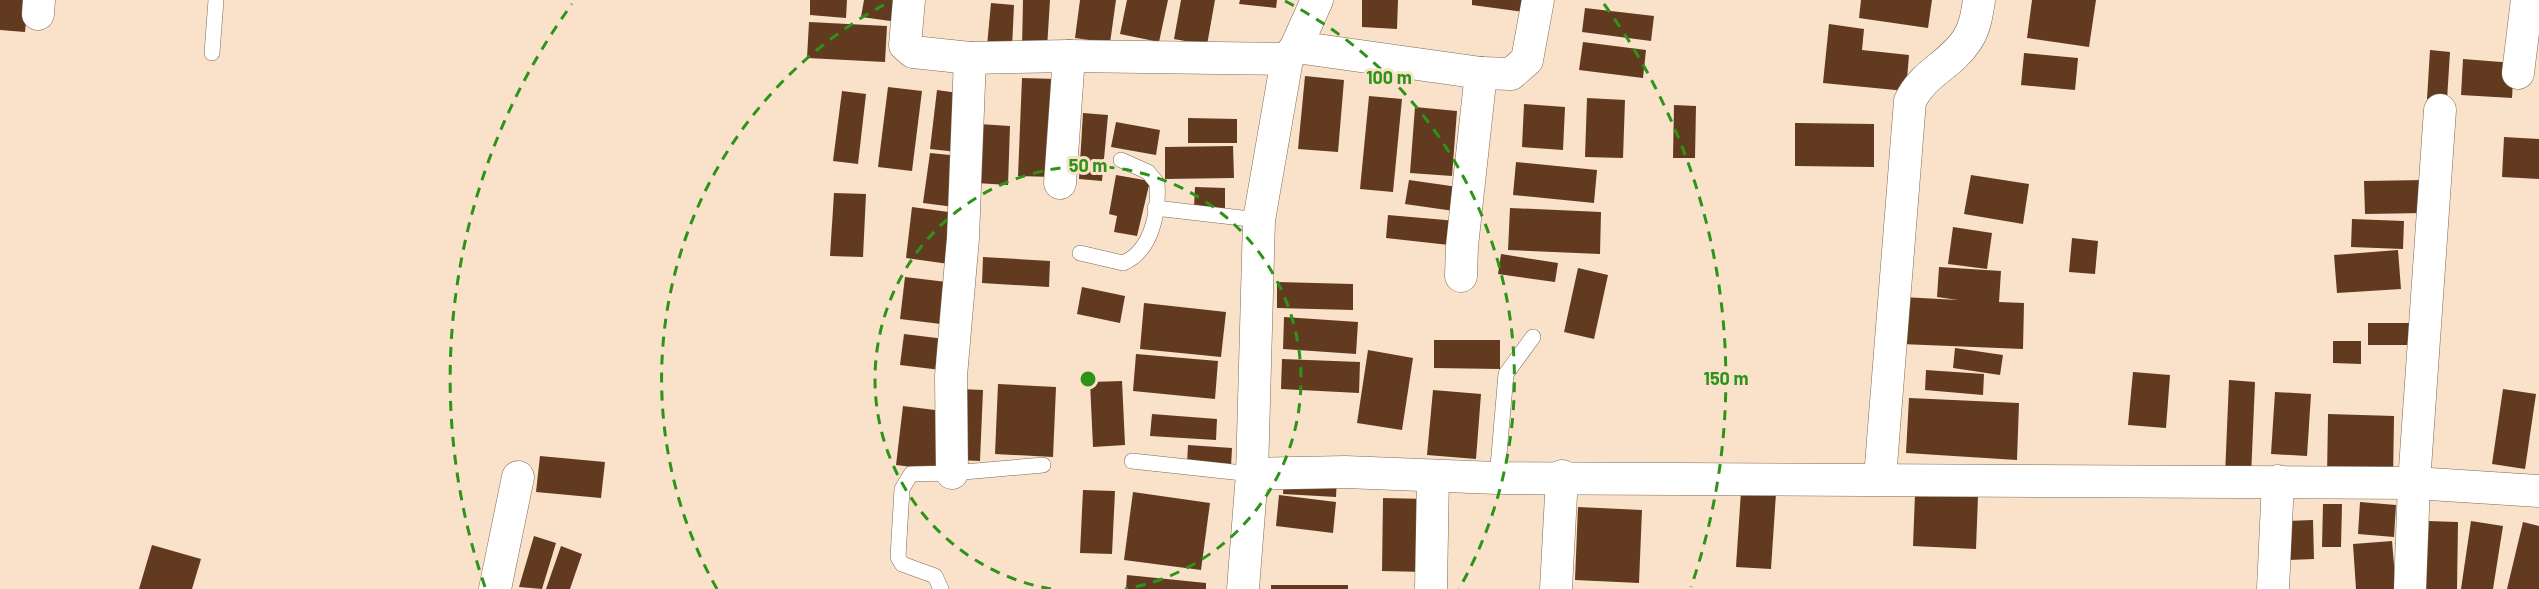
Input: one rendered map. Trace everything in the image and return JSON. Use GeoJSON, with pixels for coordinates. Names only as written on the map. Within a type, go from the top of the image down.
{"type":"FeatureCollection","features":[{"type":"Feature","properties":{"kind":"street"},"geometry":{"type":"LineString","coordinates":[[909,0],[905,45],[909,50],[918,54],[970,58],[1292,53],[1496,74],[1527,60],[1538,0]]}},
{"type":"Feature","properties":{"kind":"street"},"geometry":{"type":"LineString","coordinates":[[1243,589],[1252,474],[1259,220],[1292,53],[1317,0]]}},
{"type":"Feature","properties":{"kind":"street"},"geometry":{"type":"LineString","coordinates":[[1880,478],[1910,101],[1919,83],[1966,41],[1973,29],[1979,0]]}},
{"type":"Feature","properties":{"kind":"street"},"geometry":{"type":"LineString","coordinates":[[2518,74],[2528,0]]}},
{"type":"Feature","properties":{"kind":"street"},"geometry":{"type":"LineString","coordinates":[[1060,183],[1069,56]]}},
{"type":"Feature","properties":{"kind":"street"},"geometry":{"type":"LineString","coordinates":[[952,473],[951,376],[963,238],[970,58]]}},
{"type":"Feature","properties":{"kind":"street"},"geometry":{"type":"LineString","coordinates":[[1461,276],[1462,246],[1496,74]]}},
{"type":"Feature","properties":{"kind":"street"},"geometry":{"type":"LineString","coordinates":[[2410,589],[2414,483],[2440,110]]}},
{"type":"Feature","properties":{"kind":"street"},"geometry":{"type":"LineString","coordinates":[[1252,474],[1345,472],[1497,478],[1562,476],[2278,481],[2414,483],[2539,491]]}},
{"type":"Feature","properties":{"kind":"street"},"geometry":{"type":"LineString","coordinates":[[1431,589],[1433,476]]}},
{"type":"Feature","properties":{"kind":"street"},"geometry":{"type":"LineString","coordinates":[[1556,589],[1562,476]]}},
{"type":"Feature","properties":{"kind":"street"},"geometry":{"type":"LineString","coordinates":[[495,589],[518,477]]}},
{"type":"Feature","properties":{"kind":"street"},"geometry":{"type":"LineString","coordinates":[[2273,589],[2278,481]]}},
{"type":"Feature","properties":{"kind":"lane"},"geometry":{"type":"LineString","coordinates":[[212,53],[216,0]]}},
{"type":"Feature","properties":{"kind":"lane"},"geometry":{"type":"LineString","coordinates":[[1080,252],[1123,263],[1142,252],[1148,239],[1158,191],[1154,177],[1121,160]]}},
{"type":"Feature","properties":{"kind":"lane"},"geometry":{"type":"LineString","coordinates":[[1155,208],[1259,220]]}},
{"type":"Feature","properties":{"kind":"lane"},"geometry":{"type":"LineString","coordinates":[[1497,478],[1506,374],[1533,337]]}},
{"type":"Feature","properties":{"kind":"lane"},"geometry":{"type":"LineString","coordinates":[[1132,461],[1252,474]]}},
{"type":"Feature","properties":{"kind":"lane"},"geometry":{"type":"LineString","coordinates":[[941,589],[935,576],[900,561],[902,489],[911,474],[1043,465]]}},
{"type":"Feature","properties":{"kind":"building"},"geometry":{"type":"Polygon","coordinates":[[[0,0],[28,0],[25,32],[0,30],[0,0]]]}},
{"type":"Feature","properties":{"kind":"building"},"geometry":{"type":"Polygon","coordinates":[[[810,0],[847,0],[846,18],[810,15],[810,0]]]}},
{"type":"Feature","properties":{"kind":"building"},"geometry":{"type":"Polygon","coordinates":[[[864,0],[901,0],[898,22],[861,17],[864,0]]]}},
{"type":"Feature","properties":{"kind":"building"},"geometry":{"type":"Polygon","coordinates":[[[1023,0],[1050,0],[1047,48],[1022,47],[1023,0]]]}},
{"type":"Feature","properties":{"kind":"building"},"geometry":{"type":"Polygon","coordinates":[[[1080,0],[1116,0],[1110,43],[1075,38],[1080,0]]]}},
{"type":"Feature","properties":{"kind":"building"},"geometry":{"type":"Polygon","coordinates":[[[1127,0],[1168,0],[1159,42],[1120,34],[1127,0]]]}},
{"type":"Feature","properties":{"kind":"building"},"geometry":{"type":"Polygon","coordinates":[[[1181,0],[1215,0],[1207,45],[1174,39],[1181,0]]]}},
{"type":"Feature","properties":{"kind":"building"},"geometry":{"type":"Polygon","coordinates":[[[1240,0],[1277,0],[1276,8],[1239,4],[1240,0]]]}},
{"type":"Feature","properties":{"kind":"building"},"geometry":{"type":"Polygon","coordinates":[[[1362,0],[1398,0],[1397,29],[1362,27],[1362,0]]]}},
{"type":"Feature","properties":{"kind":"building"},"geometry":{"type":"Polygon","coordinates":[[[1472,0],[1525,0],[1524,12],[1472,5],[1472,0]]]}},
{"type":"Feature","properties":{"kind":"building"},"geometry":{"type":"Polygon","coordinates":[[[1861,0],[1932,0],[1928,28],[1859,18],[1861,0]]]}},
{"type":"Feature","properties":{"kind":"building"},"geometry":{"type":"Polygon","coordinates":[[[2032,0],[2096,0],[2089,47],[2027,38],[2032,0]]]}},
{"type":"Feature","properties":{"kind":"building"},"geometry":{"type":"Polygon","coordinates":[[[991,3],[1014,5],[1012,48],[987,46],[991,3]]]}},
{"type":"Feature","properties":{"kind":"building"},"geometry":{"type":"Polygon","coordinates":[[[1585,8],[1654,16],[1651,41],[1582,32],[1585,8]]]}},
{"type":"Feature","properties":{"kind":"building"},"geometry":{"type":"Polygon","coordinates":[[[809,22],[887,26],[885,62],[807,58],[809,22]]]}},
{"type":"Feature","properties":{"kind":"building"},"geometry":{"type":"Polygon","coordinates":[[[1829,24],[1864,29],[1862,50],[1909,55],[1906,91],[1823,83],[1829,24]]]}},
{"type":"Feature","properties":{"kind":"building"},"geometry":{"type":"Polygon","coordinates":[[[1583,42],[1646,50],[1643,78],[1579,70],[1583,42]]]}},
{"type":"Feature","properties":{"kind":"building"},"geometry":{"type":"Polygon","coordinates":[[[2430,50],[2450,52],[2447,100],[2427,99],[2430,50]]]}},
{"type":"Feature","properties":{"kind":"building"},"geometry":{"type":"Polygon","coordinates":[[[2024,53],[2078,58],[2075,90],[2021,85],[2024,53]]]}},
{"type":"Feature","properties":{"kind":"building"},"geometry":{"type":"Polygon","coordinates":[[[2463,59],[2514,63],[2512,98],[2461,95],[2463,59]]]}},
{"type":"Feature","properties":{"kind":"building"},"geometry":{"type":"Polygon","coordinates":[[[1305,76],[1344,80],[1338,152],[1298,149],[1305,76]]]}},
{"type":"Feature","properties":{"kind":"building"},"geometry":{"type":"Polygon","coordinates":[[[1022,78],[1056,79],[1053,177],[1018,176],[1022,78]]]}},
{"type":"Feature","properties":{"kind":"building"},"geometry":{"type":"Polygon","coordinates":[[[888,87],[922,91],[912,171],[878,167],[888,87]]]}},
{"type":"Feature","properties":{"kind":"building"},"geometry":{"type":"Polygon","coordinates":[[[937,90],[965,94],[957,152],[930,149],[937,90]]]}},
{"type":"Feature","properties":{"kind":"building"},"geometry":{"type":"Polygon","coordinates":[[[842,91],[866,94],[858,164],[833,161],[842,91]]]}},
{"type":"Feature","properties":{"kind":"building"},"geometry":{"type":"Polygon","coordinates":[[[1369,96],[1402,99],[1393,192],[1360,189],[1369,96]]]}},
{"type":"Feature","properties":{"kind":"building"},"geometry":{"type":"Polygon","coordinates":[[[1587,98],[1625,100],[1623,158],[1585,157],[1587,98]]]}},
{"type":"Feature","properties":{"kind":"building"},"geometry":{"type":"Polygon","coordinates":[[[1524,104],[1565,107],[1563,150],[1522,147],[1524,104]]]}},
{"type":"Feature","properties":{"kind":"building"},"geometry":{"type":"Polygon","coordinates":[[[1674,105],[1696,106],[1695,158],[1673,158],[1674,105]]]}},
{"type":"Feature","properties":{"kind":"building"},"geometry":{"type":"Polygon","coordinates":[[[1415,107],[1457,111],[1452,176],[1410,173],[1415,107]]]}},
{"type":"Feature","properties":{"kind":"building"},"geometry":{"type":"Polygon","coordinates":[[[1083,113],[1108,115],[1102,181],[1079,179],[1083,113]]]}},
{"type":"Feature","properties":{"kind":"building"},"geometry":{"type":"Polygon","coordinates":[[[1188,118],[1237,119],[1237,143],[1188,143],[1188,118]]]}},
{"type":"Feature","properties":{"kind":"building"},"geometry":{"type":"Polygon","coordinates":[[[1116,122],[1160,130],[1156,155],[1111,147],[1116,122]]]}},
{"type":"Feature","properties":{"kind":"building"},"geometry":{"type":"Polygon","coordinates":[[[1795,123],[1874,124],[1874,167],[1795,166],[1795,123]]]}},
{"type":"Feature","properties":{"kind":"building"},"geometry":{"type":"Polygon","coordinates":[[[979,124],[1010,126],[1008,185],[976,183],[979,124]]]}},
{"type":"Feature","properties":{"kind":"building"},"geometry":{"type":"Polygon","coordinates":[[[2504,137],[2539,139],[2539,179],[2502,177],[2504,137]]]}},
{"type":"Feature","properties":{"kind":"building"},"geometry":{"type":"Polygon","coordinates":[[[1233,146],[1234,178],[1165,179],[1165,147],[1233,146]]]}},
{"type":"Feature","properties":{"kind":"building"},"geometry":{"type":"Polygon","coordinates":[[[930,153],[960,156],[954,207],[923,203],[930,153]]]}},
{"type":"Feature","properties":{"kind":"building"},"geometry":{"type":"Polygon","coordinates":[[[1516,162],[1597,170],[1594,203],[1513,195],[1516,162]]]}},
{"type":"Feature","properties":{"kind":"building"},"geometry":{"type":"Polygon","coordinates":[[[1116,175],[1150,181],[1137,236],[1114,232],[1117,216],[1109,214],[1116,175]]]}},
{"type":"Feature","properties":{"kind":"building"},"geometry":{"type":"Polygon","coordinates":[[[1971,175],[2029,184],[2023,224],[1964,214],[1971,175]]]}},
{"type":"Feature","properties":{"kind":"building"},"geometry":{"type":"Polygon","coordinates":[[[1409,180],[1465,188],[1461,212],[1405,204],[1409,180]]]}},
{"type":"Feature","properties":{"kind":"building"},"geometry":{"type":"Polygon","coordinates":[[[2424,180],[2425,213],[2365,214],[2364,181],[2424,180]]]}},
{"type":"Feature","properties":{"kind":"building"},"geometry":{"type":"Polygon","coordinates":[[[1195,187],[1225,188],[1225,209],[1194,208],[1195,187]]]}},
{"type":"Feature","properties":{"kind":"building"},"geometry":{"type":"Polygon","coordinates":[[[834,193],[866,194],[863,257],[830,256],[834,193]]]}},
{"type":"Feature","properties":{"kind":"building"},"geometry":{"type":"Polygon","coordinates":[[[912,207],[956,213],[949,264],[906,258],[912,207]]]}},
{"type":"Feature","properties":{"kind":"building"},"geometry":{"type":"Polygon","coordinates":[[[1510,208],[1601,212],[1600,254],[1508,250],[1510,208]]]}},
{"type":"Feature","properties":{"kind":"building"},"geometry":{"type":"Polygon","coordinates":[[[1388,215],[1457,221],[1458,246],[1386,238],[1388,215]]]}},
{"type":"Feature","properties":{"kind":"building"},"geometry":{"type":"Polygon","coordinates":[[[2352,219],[2404,221],[2403,249],[2351,247],[2352,219]]]}},
{"type":"Feature","properties":{"kind":"building"},"geometry":{"type":"Polygon","coordinates":[[[1953,227],[1992,233],[1987,269],[1948,264],[1953,227]]]}},
{"type":"Feature","properties":{"kind":"building"},"geometry":{"type":"Polygon","coordinates":[[[2072,238],[2098,241],[2095,274],[2069,272],[2072,238]]]}},
{"type":"Feature","properties":{"kind":"building"},"geometry":{"type":"Polygon","coordinates":[[[2398,250],[2401,289],[2337,293],[2334,255],[2398,250]]]}},
{"type":"Feature","properties":{"kind":"building"},"geometry":{"type":"Polygon","coordinates":[[[1501,254],[1558,263],[1555,282],[1498,274],[1501,254]]]}},
{"type":"Feature","properties":{"kind":"building"},"geometry":{"type":"Polygon","coordinates":[[[983,257],[1050,261],[1049,287],[982,283],[983,257]]]}},
{"type":"Feature","properties":{"kind":"building"},"geometry":{"type":"Polygon","coordinates":[[[1939,267],[2001,271],[1999,302],[2024,303],[2023,349],[1901,344],[1903,297],[1958,300],[1937,297],[1939,267]]]}},
{"type":"Feature","properties":{"kind":"building"},"geometry":{"type":"Polygon","coordinates":[[[1578,268],[1608,275],[1594,339],[1564,332],[1578,268]]]}},
{"type":"Feature","properties":{"kind":"building"},"geometry":{"type":"Polygon","coordinates":[[[905,277],[955,283],[949,325],[900,319],[905,277]]]}},
{"type":"Feature","properties":{"kind":"building"},"geometry":{"type":"Polygon","coordinates":[[[1277,282],[1353,284],[1353,310],[1277,308],[1277,282]]]}},
{"type":"Feature","properties":{"kind":"building"},"geometry":{"type":"Polygon","coordinates":[[[1082,287],[1125,296],[1120,323],[1077,314],[1082,287]]]}},
{"type":"Feature","properties":{"kind":"building"},"geometry":{"type":"Polygon","coordinates":[[[1144,303],[1226,312],[1221,357],[1140,349],[1144,303]]]}},
{"type":"Feature","properties":{"kind":"building"},"geometry":{"type":"Polygon","coordinates":[[[1284,317],[1358,322],[1356,354],[1283,349],[1284,317]]]}},
{"type":"Feature","properties":{"kind":"building"},"geometry":{"type":"Polygon","coordinates":[[[2368,323],[2413,323],[2412,345],[2368,345],[2368,323]]]}},
{"type":"Feature","properties":{"kind":"building"},"geometry":{"type":"Polygon","coordinates":[[[904,334],[953,340],[949,371],[900,365],[904,334]]]}},
{"type":"Feature","properties":{"kind":"building"},"geometry":{"type":"Polygon","coordinates":[[[1434,340],[1500,340],[1500,369],[1434,368],[1434,340]]]}},
{"type":"Feature","properties":{"kind":"building"},"geometry":{"type":"Polygon","coordinates":[[[2333,341],[2361,341],[2361,364],[2333,363],[2333,341]]]}},
{"type":"Feature","properties":{"kind":"building"},"geometry":{"type":"Polygon","coordinates":[[[1955,348],[2003,355],[2000,375],[1953,368],[1955,348]]]}},
{"type":"Feature","properties":{"kind":"building"},"geometry":{"type":"Polygon","coordinates":[[[1368,350],[1413,358],[1402,430],[1357,423],[1368,350]]]}},
{"type":"Feature","properties":{"kind":"building"},"geometry":{"type":"Polygon","coordinates":[[[1136,354],[1218,361],[1215,399],[1133,391],[1136,354]]]}},
{"type":"Feature","properties":{"kind":"building"},"geometry":{"type":"Polygon","coordinates":[[[1282,359],[1360,362],[1359,393],[1281,389],[1282,359]]]}},
{"type":"Feature","properties":{"kind":"building"},"geometry":{"type":"Polygon","coordinates":[[[1926,370],[1984,374],[1983,395],[1925,390],[1926,370]]]}},
{"type":"Feature","properties":{"kind":"building"},"geometry":{"type":"Polygon","coordinates":[[[2133,372],[2170,375],[2166,428],[2128,425],[2133,372]]]}},
{"type":"Feature","properties":{"kind":"building"},"geometry":{"type":"Polygon","coordinates":[[[2229,380],[2255,382],[2251,477],[2225,476],[2229,380]]]}},
{"type":"Feature","properties":{"kind":"building"},"geometry":{"type":"Polygon","coordinates":[[[1122,381],[1125,445],[1093,447],[1090,382],[1122,381]]]}},
{"type":"Feature","properties":{"kind":"building"},"geometry":{"type":"Polygon","coordinates":[[[998,384],[1056,387],[1053,457],[995,454],[998,384]]]}},
{"type":"Feature","properties":{"kind":"building"},"geometry":{"type":"Polygon","coordinates":[[[960,389],[983,390],[980,461],[957,460],[960,389]]]}},
{"type":"Feature","properties":{"kind":"building"},"geometry":{"type":"Polygon","coordinates":[[[2503,389],[2536,394],[2525,469],[2492,464],[2503,389]]]}},
{"type":"Feature","properties":{"kind":"building"},"geometry":{"type":"Polygon","coordinates":[[[1433,390],[1481,394],[1476,459],[1427,455],[1433,390]]]}},
{"type":"Feature","properties":{"kind":"building"},"geometry":{"type":"Polygon","coordinates":[[[2275,392],[2311,394],[2307,456],[2271,454],[2275,392]]]}},
{"type":"Feature","properties":{"kind":"building"},"geometry":{"type":"Polygon","coordinates":[[[1909,398],[2019,403],[2017,460],[1906,453],[1909,398]]]}},
{"type":"Feature","properties":{"kind":"building"},"geometry":{"type":"Polygon","coordinates":[[[903,406],[943,411],[936,470],[896,465],[903,406]]]}},
{"type":"Feature","properties":{"kind":"building"},"geometry":{"type":"Polygon","coordinates":[[[1152,414],[1217,419],[1216,440],[1150,436],[1152,414]]]}},
{"type":"Feature","properties":{"kind":"building"},"geometry":{"type":"Polygon","coordinates":[[[2328,414],[2394,416],[2393,480],[2327,478],[2328,414]]]}},
{"type":"Feature","properties":{"kind":"building"},"geometry":{"type":"Polygon","coordinates":[[[1188,445],[1232,448],[1231,466],[1187,464],[1188,445]]]}},
{"type":"Feature","properties":{"kind":"building"},"geometry":{"type":"Polygon","coordinates":[[[540,456],[605,462],[601,498],[536,492],[540,456]]]}},
{"type":"Feature","properties":{"kind":"building"},"geometry":{"type":"Polygon","coordinates":[[[1284,475],[1337,478],[1336,497],[1283,494],[1284,475]]]}},
{"type":"Feature","properties":{"kind":"building"},"geometry":{"type":"Polygon","coordinates":[[[1083,490],[1115,491],[1112,554],[1080,553],[1083,490]]]}},
{"type":"Feature","properties":{"kind":"building"},"geometry":{"type":"Polygon","coordinates":[[[1741,491],[1776,493],[1771,569],[1736,567],[1741,491]]]}},
{"type":"Feature","properties":{"kind":"building"},"geometry":{"type":"Polygon","coordinates":[[[1133,492],[1210,503],[1201,570],[1124,560],[1133,492]]]}},
{"type":"Feature","properties":{"kind":"building"},"geometry":{"type":"Polygon","coordinates":[[[1915,494],[1978,496],[1976,549],[1913,546],[1915,494]]]}},
{"type":"Feature","properties":{"kind":"building"},"geometry":{"type":"Polygon","coordinates":[[[1279,495],[1336,502],[1333,533],[1276,526],[1279,495]]]}},
{"type":"Feature","properties":{"kind":"building"},"geometry":{"type":"Polygon","coordinates":[[[1383,498],[1426,499],[1425,572],[1382,571],[1383,498]]]}},
{"type":"Feature","properties":{"kind":"building"},"geometry":{"type":"Polygon","coordinates":[[[2360,502],[2396,505],[2394,537],[2358,534],[2360,502]]]}},
{"type":"Feature","properties":{"kind":"building"},"geometry":{"type":"Polygon","coordinates":[[[2323,504],[2342,504],[2341,547],[2322,547],[2323,504]]]}},
{"type":"Feature","properties":{"kind":"building"},"geometry":{"type":"Polygon","coordinates":[[[1578,507],[1642,510],[1639,583],[1575,580],[1578,507]]]}},
{"type":"Feature","properties":{"kind":"building"},"geometry":{"type":"Polygon","coordinates":[[[2313,520],[2314,559],[2289,560],[2287,521],[2313,520]]]}},
{"type":"Feature","properties":{"kind":"building"},"geometry":{"type":"Polygon","coordinates":[[[2428,521],[2458,522],[2457,589],[2426,589],[2428,521]]]}},
{"type":"Feature","properties":{"kind":"building"},"geometry":{"type":"Polygon","coordinates":[[[2471,521],[2503,526],[2493,589],[2461,589],[2471,521]]]}},
{"type":"Feature","properties":{"kind":"building"},"geometry":{"type":"Polygon","coordinates":[[[2523,522],[2539,526],[2539,589],[2507,589],[2523,522]]]}},
{"type":"Feature","properties":{"kind":"building"},"geometry":{"type":"Polygon","coordinates":[[[534,536],[556,543],[542,589],[519,587],[534,536]]]}},
{"type":"Feature","properties":{"kind":"building"},"geometry":{"type":"Polygon","coordinates":[[[2392,541],[2396,589],[2356,589],[2353,544],[2392,541]]]}},
{"type":"Feature","properties":{"kind":"building"},"geometry":{"type":"Polygon","coordinates":[[[152,545],[201,559],[192,589],[139,589],[152,545]]]}},
{"type":"Feature","properties":{"kind":"building"},"geometry":{"type":"Polygon","coordinates":[[[561,546],[582,554],[570,589],[546,589],[561,546]]]}},
{"type":"Feature","properties":{"kind":"building"},"geometry":{"type":"Polygon","coordinates":[[[1127,575],[1206,583],[1206,589],[1126,589],[1127,575]]]}},
{"type":"Feature","properties":{"kind":"building"},"geometry":{"type":"Polygon","coordinates":[[[1271,585],[1348,585],[1348,589],[1271,589],[1271,585]]]}}]}
